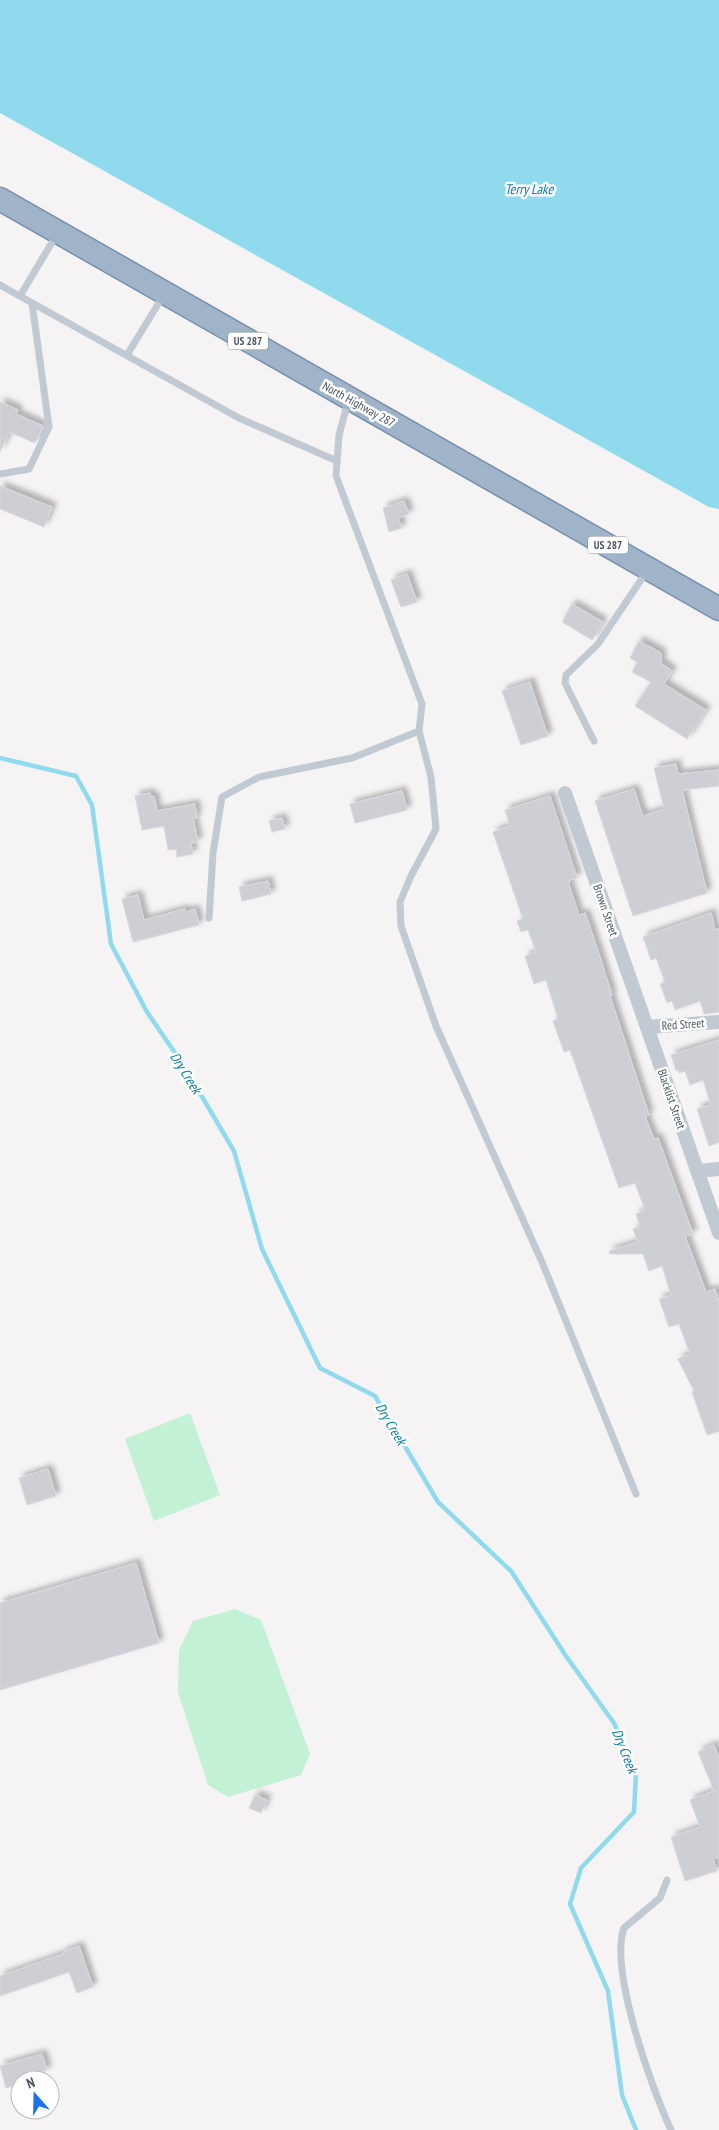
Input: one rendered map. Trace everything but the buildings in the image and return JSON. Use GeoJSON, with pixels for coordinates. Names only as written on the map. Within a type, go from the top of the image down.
{"type":"FeatureCollection","features":[{"type":"Feature","properties":{"kind":"highway","name":"North Highway 287"},"geometry":{"type":"LineString","coordinates":[[0,199],[719,609]]}},
{"type":"Feature","properties":{"kind":"street","name":"Brown Street"},"geometry":{"type":"LineString","coordinates":[[565,793],[647,1027]]}},
{"type":"Feature","properties":{"kind":"street","name":"Red Street"},"geometry":{"type":"LineString","coordinates":[[647,1027],[719,1022]]}},
{"type":"Feature","properties":{"kind":"street","name":"Blacklist Street"},"geometry":{"type":"LineString","coordinates":[[647,1027],[719,1233]]}},
{"type":"Feature","properties":{"kind":"street"},"geometry":{"type":"LineString","coordinates":[[697,1171],[719,1169]]}},
{"type":"Feature","properties":{"kind":"lane"},"geometry":{"type":"LineString","coordinates":[[20,296],[58,232]]}},
{"type":"Feature","properties":{"kind":"lane"},"geometry":{"type":"LineString","coordinates":[[0,285],[239,418],[337,461]]}},
{"type":"Feature","properties":{"kind":"lane"},"geometry":{"type":"LineString","coordinates":[[127,355],[164,293]]}},
{"type":"Feature","properties":{"kind":"lane"},"geometry":{"type":"LineString","coordinates":[[0,474],[29,469],[49,427],[32,302]]}},
{"type":"Feature","properties":{"kind":"lane"},"geometry":{"type":"LineString","coordinates":[[349,399],[339,434],[336,476],[422,704],[419,731],[431,777],[436,828],[400,902],[401,926],[436,1026],[542,1262],[636,1494]]}},
{"type":"Feature","properties":{"kind":"lane"},"geometry":{"type":"LineString","coordinates":[[594,741],[565,682],[566,675],[598,644],[649,568]]}},
{"type":"Feature","properties":{"kind":"lane"},"geometry":{"type":"LineString","coordinates":[[209,918],[213,852],[222,797],[259,777],[352,758],[419,731]]}},
{"type":"Feature","properties":{"kind":"lane"},"geometry":{"type":"LineString","coordinates":[[667,1880],[660,1898],[624,1928],[621,1948],[636,2034],[656,2095],[671,2130]]}},
{"type":"Feature","properties":{"kind":"green space"},"geometry":{"type":"Polygon","coordinates":[[[190,1413],[220,1495],[154,1521],[125,1439],[190,1413]]]}},
{"type":"Feature","properties":{"kind":"green space"},"geometry":{"type":"Polygon","coordinates":[[[235,1609],[261,1620],[310,1754],[301,1775],[228,1797],[208,1785],[178,1692],[179,1650],[193,1621],[235,1609]]]}},
{"type":"Feature","properties":{"kind":"water","name":"Terry Lake"},"geometry":{"type":"Polygon","coordinates":[[[0,0],[719,0],[719,509],[709,507],[0,113],[0,0]]]}},
{"type":"Feature","properties":{"kind":"waterway","name":"Dry Creek"},"geometry":{"type":"LineString","coordinates":[[0,758],[76,776],[92,805],[111,944],[147,1012],[184,1066],[234,1151],[262,1249],[320,1368],[375,1396],[438,1502],[511,1571],[566,1656],[614,1723],[636,1773],[634,1812],[581,1868],[570,1904],[608,1991],[622,2095],[636,2130]]}}]}
